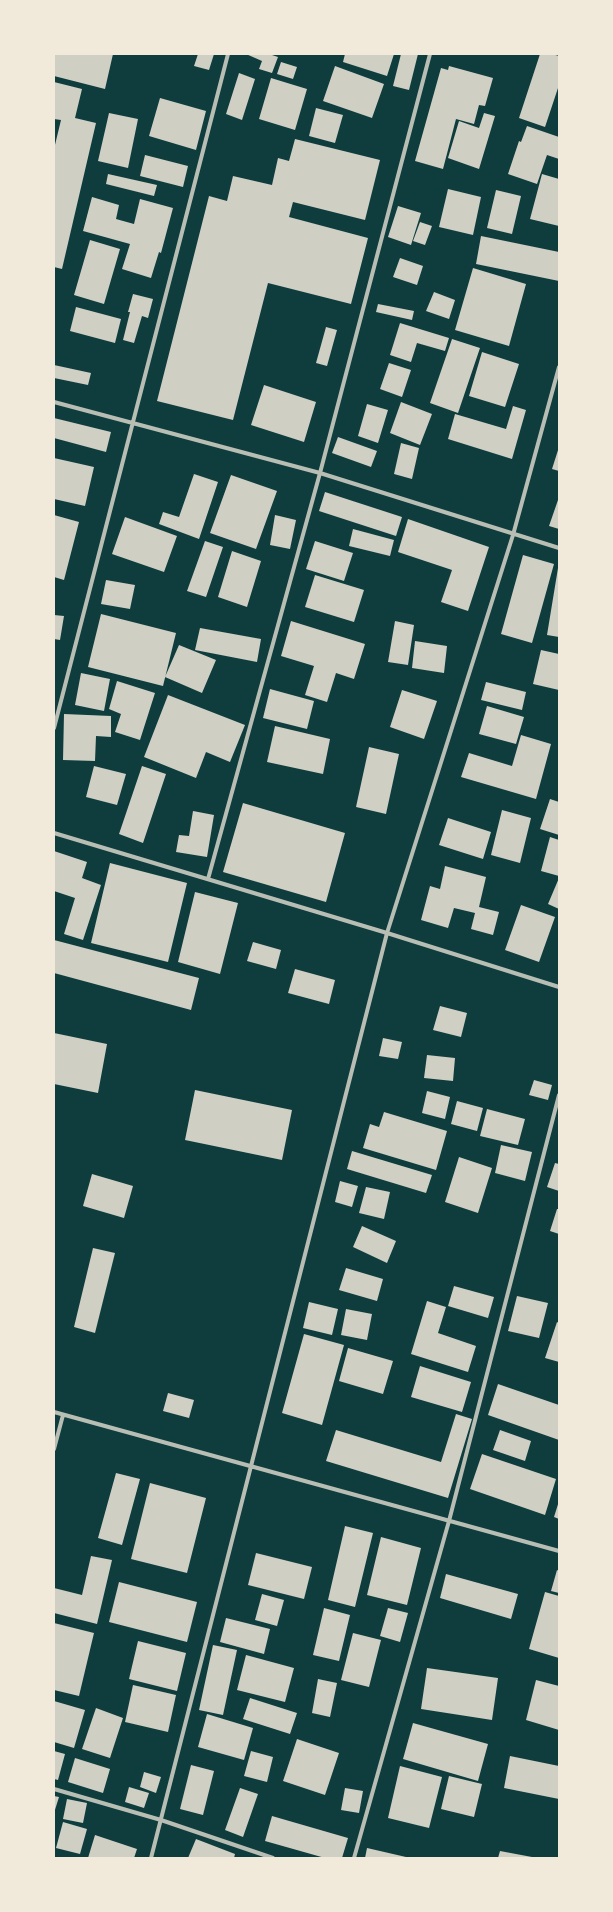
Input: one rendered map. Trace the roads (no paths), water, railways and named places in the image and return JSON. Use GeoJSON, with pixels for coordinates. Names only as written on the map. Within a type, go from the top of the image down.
{"type":"FeatureCollection","features":[{"type":"Feature","properties":{"kind":"street"},"geometry":{"type":"LineString","coordinates":[[54,728],[134,423],[228,54]]}},
{"type":"Feature","properties":{"kind":"street"},"geometry":{"type":"LineString","coordinates":[[208,879],[320,473],[430,54]]}},
{"type":"Feature","properties":{"kind":"street"},"geometry":{"type":"LineString","coordinates":[[151,1858],[387,933],[514,535],[559,367]]}},
{"type":"Feature","properties":{"kind":"street"},"geometry":{"type":"LineString","coordinates":[[54,402],[320,473],[559,548]]}},
{"type":"Feature","properties":{"kind":"street"},"geometry":{"type":"LineString","coordinates":[[54,832],[559,987]]}},
{"type":"Feature","properties":{"kind":"street"},"geometry":{"type":"LineString","coordinates":[[354,1858],[449,1521],[559,1095]]}},
{"type":"Feature","properties":{"kind":"street"},"geometry":{"type":"LineString","coordinates":[[54,1412],[559,1551]]}},
{"type":"Feature","properties":{"kind":"street"},"geometry":{"type":"LineString","coordinates":[[54,1449],[63,1415]]}},
{"type":"Feature","properties":{"kind":"street"},"geometry":{"type":"LineString","coordinates":[[54,1789],[161,1820],[273,1858]]}}]}
